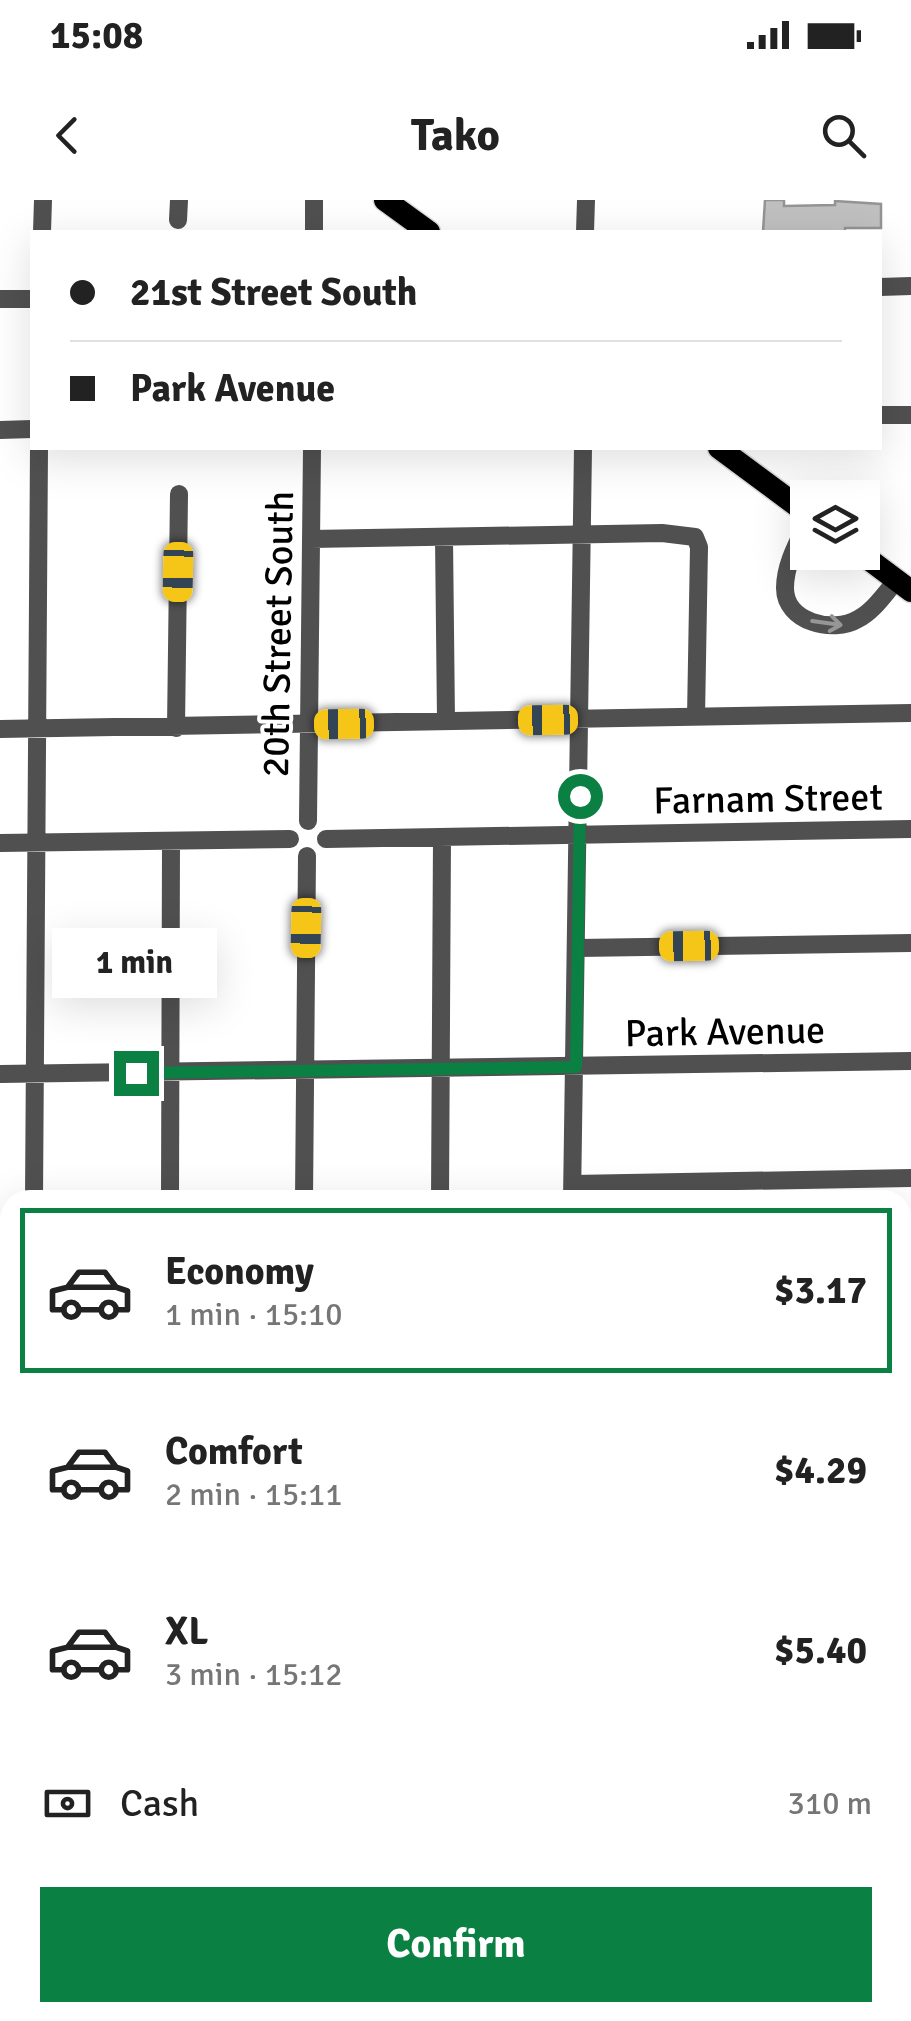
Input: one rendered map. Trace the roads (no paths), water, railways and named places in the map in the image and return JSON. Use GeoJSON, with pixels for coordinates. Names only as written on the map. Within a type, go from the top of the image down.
{"type":"FeatureCollection","features":[{"type":"Feature","properties":{"kind":"main road"},"geometry":{"type":"LineString","coordinates":[[385,200],[426,230]]}},
{"type":"Feature","properties":{"kind":"main road"},"geometry":{"type":"LineString","coordinates":[[722,450],[790,504]]}},
{"type":"Feature","properties":{"kind":"main road"},"geometry":{"type":"LineString","coordinates":[[880,568],[904,586]]}},
{"type":"Feature","properties":{"kind":"street"},"geometry":{"type":"LineString","coordinates":[[42,230],[43,200]]}},
{"type":"Feature","properties":{"kind":"street"},"geometry":{"type":"LineString","coordinates":[[178,200],[178,220]]}},
{"type":"Feature","properties":{"kind":"street"},"geometry":{"type":"LineString","coordinates":[[314,200],[314,230]]}},
{"type":"Feature","properties":{"kind":"street"},"geometry":{"type":"LineString","coordinates":[[585,230],[586,200]]}},
{"type":"Feature","properties":{"kind":"street"},"geometry":{"type":"LineString","coordinates":[[882,287],[911,286]]}},
{"type":"Feature","properties":{"kind":"street"},"geometry":{"type":"LineString","coordinates":[[0,299],[30,299]]}},
{"type":"Feature","properties":{"kind":"street"},"geometry":{"type":"LineString","coordinates":[[882,415],[911,415]]}},
{"type":"Feature","properties":{"kind":"street"},"geometry":{"type":"LineString","coordinates":[[0,430],[30,429]]}},
{"type":"Feature","properties":{"kind":"street"},"geometry":{"type":"LineString","coordinates":[[34,1190],[40,450]]}},
{"type":"Feature","properties":{"kind":"street","name":"20th Street South"},"geometry":{"type":"LineString","coordinates":[[308,821],[312,450]]}},
{"type":"Feature","properties":{"kind":"street"},"geometry":{"type":"LineString","coordinates":[[572,1190],[583,450]]}},
{"type":"Feature","properties":{"kind":"street"},"geometry":{"type":"LineString","coordinates":[[176,728],[180,494]]}},
{"type":"Feature","properties":{"kind":"street"},"geometry":{"type":"LineString","coordinates":[[311,539],[662,533],[695,537],[700,547],[696,717]]}},
{"type":"Feature","properties":{"kind":"street"},"geometry":{"type":"LineString","coordinates":[[444,538],[446,721]]}},
{"type":"Feature","properties":{"kind":"street"},"geometry":{"type":"LineString","coordinates":[[790,561],[785,584],[788,604],[804,618],[834,626],[855,621],[904,586]]}},
{"type":"Feature","properties":{"kind":"street"},"geometry":{"type":"LineString","coordinates":[[0,729],[911,713]]}},
{"type":"Feature","properties":{"kind":"street"},"geometry":{"type":"LineString","coordinates":[[308,821],[322,828],[326,838],[318,853],[308,856],[298,853],[290,839],[298,824],[308,821]]}},
{"type":"Feature","properties":{"kind":"street","name":"Farnam Street"},"geometry":{"type":"LineString","coordinates":[[326,838],[911,829]]}},
{"type":"Feature","properties":{"kind":"street"},"geometry":{"type":"LineString","coordinates":[[440,1190],[442,836]]}},
{"type":"Feature","properties":{"kind":"street"},"geometry":{"type":"LineString","coordinates":[[0,843],[290,839]]}},
{"type":"Feature","properties":{"kind":"street"},"geometry":{"type":"LineString","coordinates":[[170,1190],[171,842]]}},
{"type":"Feature","properties":{"kind":"street"},"geometry":{"type":"LineString","coordinates":[[304,1190],[308,856]]}},
{"type":"Feature","properties":{"kind":"street"},"geometry":{"type":"LineString","coordinates":[[578,948],[911,943]]}},
{"type":"Feature","properties":{"kind":"street","name":"Park Avenue"},"geometry":{"type":"LineString","coordinates":[[0,1074],[911,1061]]}},
{"type":"Feature","properties":{"kind":"street"},"geometry":{"type":"LineString","coordinates":[[620,1190],[911,1178]]}}]}
